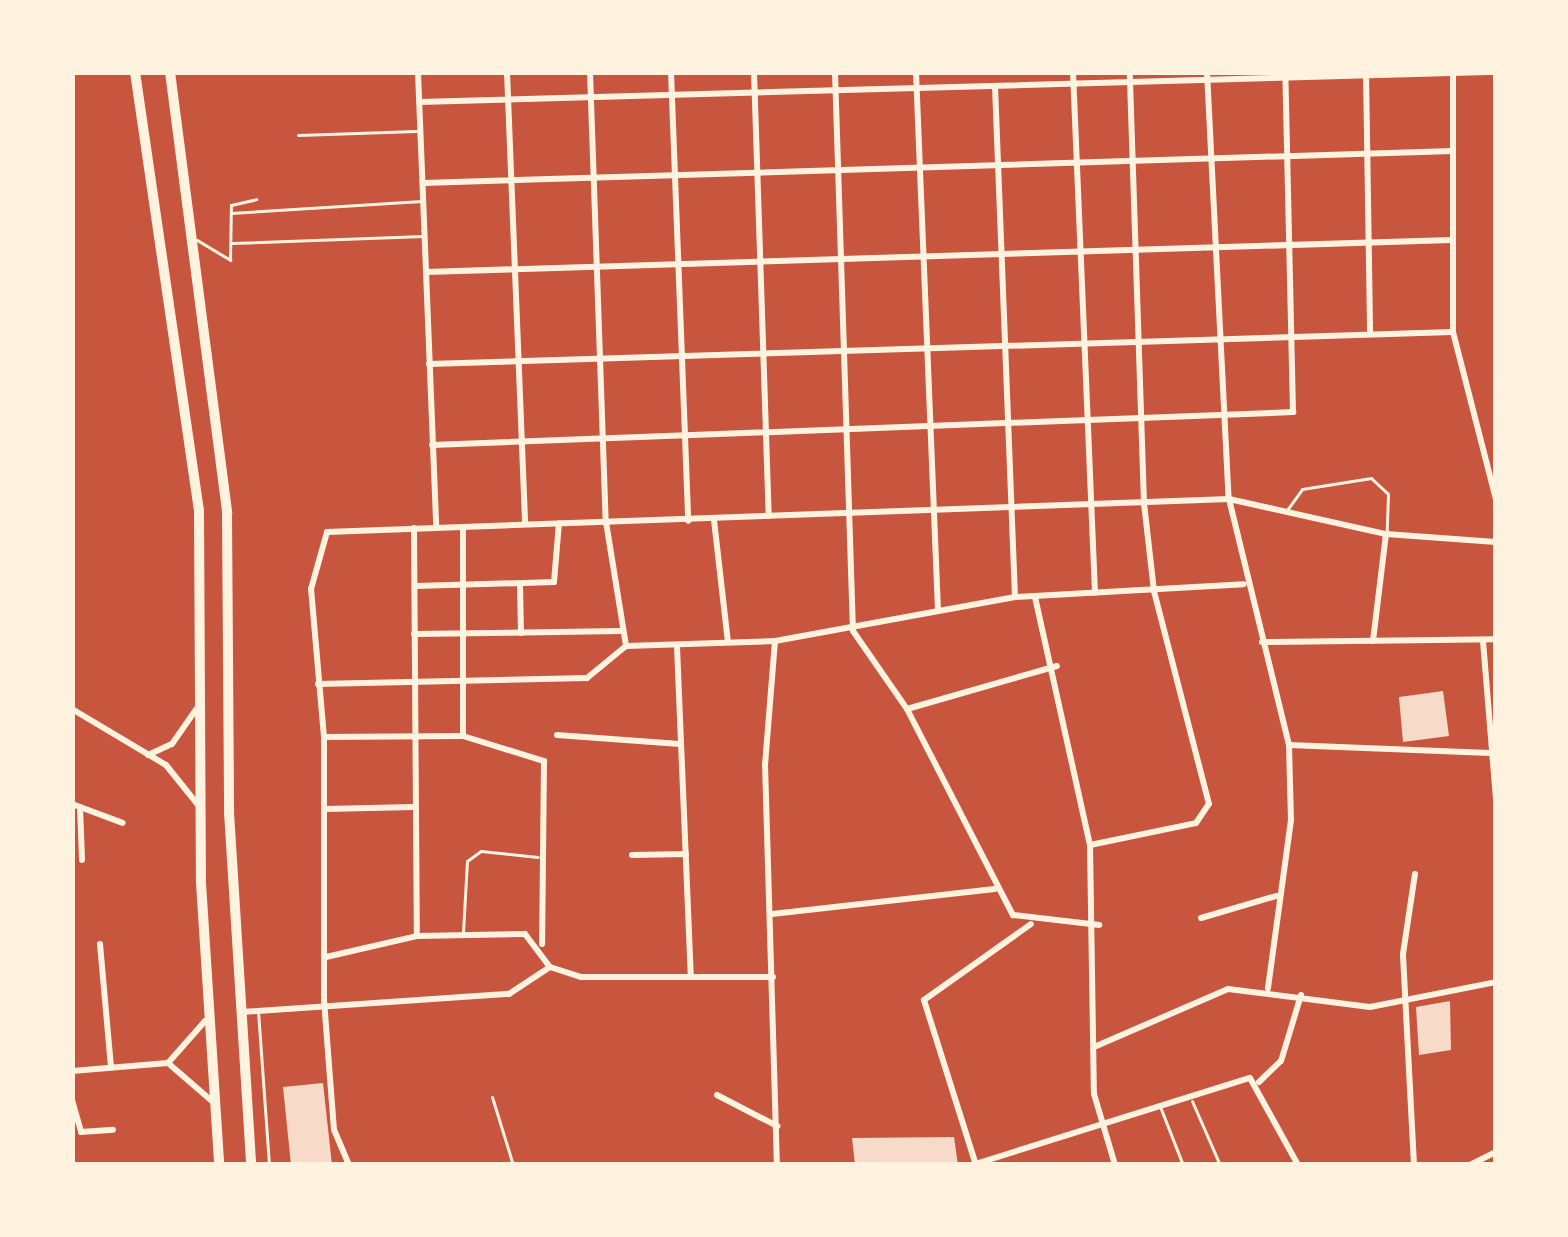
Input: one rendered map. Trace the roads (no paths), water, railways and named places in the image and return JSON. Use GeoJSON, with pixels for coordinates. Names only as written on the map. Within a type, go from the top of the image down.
{"type":"FeatureCollection","features":[{"type":"Feature","properties":{"kind":"main road"},"geometry":{"type":"LineString","coordinates":[[135,72],[199,510],[205,1021],[219,1165]]}},
{"type":"Feature","properties":{"kind":"main road"},"geometry":{"type":"LineString","coordinates":[[172,75],[226,513],[238,1013],[251,1165]]}},
{"type":"Feature","properties":{"kind":"street"},"geometry":{"type":"LineString","coordinates":[[418,72],[436,527]]}},
{"type":"Feature","properties":{"kind":"street"},"geometry":{"type":"LineString","coordinates":[[507,72],[525,524]]}},
{"type":"Feature","properties":{"kind":"street"},"geometry":{"type":"LineString","coordinates":[[590,72],[606,522],[626,646]]}},
{"type":"Feature","properties":{"kind":"street"},"geometry":{"type":"LineString","coordinates":[[671,72],[688,520]]}},
{"type":"Feature","properties":{"kind":"street"},"geometry":{"type":"LineString","coordinates":[[754,72],[769,516]]}},
{"type":"Feature","properties":{"kind":"street"},"geometry":{"type":"LineString","coordinates":[[835,72],[853,631],[907,709],[995,889],[1033,923]]}},
{"type":"Feature","properties":{"kind":"street"},"geometry":{"type":"LineString","coordinates":[[916,72],[938,610]]}},
{"type":"Feature","properties":{"kind":"street"},"geometry":{"type":"LineString","coordinates":[[1366,72],[1370,332]]}},
{"type":"Feature","properties":{"kind":"street"},"geometry":{"type":"LineString","coordinates":[[419,102],[995,86],[1074,76],[1488,72]]}},
{"type":"Feature","properties":{"kind":"street"},"geometry":{"type":"LineString","coordinates":[[432,445],[1293,412],[1285,74]]}},
{"type":"Feature","properties":{"kind":"street"},"geometry":{"type":"LineString","coordinates":[[1453,74],[1453,332],[1496,499]]}},
{"type":"Feature","properties":{"kind":"street"},"geometry":{"type":"LineString","coordinates":[[1207,75],[1220,415],[1229,499],[1244,584],[1289,745],[1291,781],[1268,988]]}},
{"type":"Feature","properties":{"kind":"street"},"geometry":{"type":"LineString","coordinates":[[1074,76],[1095,593]]}},
{"type":"Feature","properties":{"kind":"street"},"geometry":{"type":"LineString","coordinates":[[1090,844],[1207,813],[1154,591],[1144,503],[1131,76]]}},
{"type":"Feature","properties":{"kind":"street"},"geometry":{"type":"LineString","coordinates":[[995,86],[1009,338],[1016,598]]}},
{"type":"Feature","properties":{"kind":"street"},"geometry":{"type":"LineString","coordinates":[[423,184],[1453,152]]}},
{"type":"Feature","properties":{"kind":"street"},"geometry":{"type":"LineString","coordinates":[[426,272],[1452,239]]}},
{"type":"Feature","properties":{"kind":"street"},"geometry":{"type":"LineString","coordinates":[[429,364],[1009,338],[1453,332]]}},
{"type":"Feature","properties":{"kind":"street"},"geometry":{"type":"LineString","coordinates":[[349,1165],[334,1130],[324,999],[324,736],[310,589],[320,537],[436,527],[1229,499],[1386,534],[1496,542]]}},
{"type":"Feature","properties":{"kind":"street"},"geometry":{"type":"LineString","coordinates":[[714,519],[728,642]]}},
{"type":"Feature","properties":{"kind":"street"},"geometry":{"type":"LineString","coordinates":[[415,586],[464,588],[556,581],[559,523]]}},
{"type":"Feature","properties":{"kind":"street"},"geometry":{"type":"LineString","coordinates":[[463,526],[463,736]]}},
{"type":"Feature","properties":{"kind":"street"},"geometry":{"type":"LineString","coordinates":[[414,528],[417,936]]}},
{"type":"Feature","properties":{"kind":"street"},"geometry":{"type":"LineString","coordinates":[[1373,641],[1386,534]]}},
{"type":"Feature","properties":{"kind":"street"},"geometry":{"type":"LineString","coordinates":[[318,684],[587,678],[626,646],[775,641],[853,631],[938,610],[1016,598],[1244,584]]}},
{"type":"Feature","properties":{"kind":"street"},"geometry":{"type":"LineString","coordinates":[[520,585],[521,633]]}},
{"type":"Feature","properties":{"kind":"street"},"geometry":{"type":"LineString","coordinates":[[1035,597],[1057,666],[1090,844],[1099,925],[1094,1047],[1102,1124],[1114,1165]]}},
{"type":"Feature","properties":{"kind":"street"},"geometry":{"type":"LineString","coordinates":[[414,634],[621,631]]}},
{"type":"Feature","properties":{"kind":"street"},"geometry":{"type":"LineString","coordinates":[[1262,642],[1496,640]]}},
{"type":"Feature","properties":{"kind":"street"},"geometry":{"type":"LineString","coordinates":[[775,641],[772,914],[777,1165]]}},
{"type":"Feature","properties":{"kind":"street"},"geometry":{"type":"LineString","coordinates":[[1483,641],[1496,799]]}},
{"type":"Feature","properties":{"kind":"street"},"geometry":{"type":"LineString","coordinates":[[677,647],[691,976]]}},
{"type":"Feature","properties":{"kind":"street"},"geometry":{"type":"LineString","coordinates":[[907,709],[1057,666]]}},
{"type":"Feature","properties":{"kind":"street"},"geometry":{"type":"LineString","coordinates":[[145,756],[172,744],[202,700]]}},
{"type":"Feature","properties":{"kind":"street"},"geometry":{"type":"LineString","coordinates":[[72,709],[175,772],[201,809]]}},
{"type":"Feature","properties":{"kind":"street"},"geometry":{"type":"LineString","coordinates":[[557,735],[680,744]]}},
{"type":"Feature","properties":{"kind":"street"},"geometry":{"type":"LineString","coordinates":[[324,736],[463,736],[544,761],[542,944],[550,968]]}},
{"type":"Feature","properties":{"kind":"street"},"geometry":{"type":"LineString","coordinates":[[1289,745],[1490,753]]}},
{"type":"Feature","properties":{"kind":"street"},"geometry":{"type":"LineString","coordinates":[[82,860],[76,806],[123,823]]}},
{"type":"Feature","properties":{"kind":"street"},"geometry":{"type":"LineString","coordinates":[[325,809],[414,807]]}},
{"type":"Feature","properties":{"kind":"street"},"geometry":{"type":"LineString","coordinates":[[632,855],[686,854]]}},
{"type":"Feature","properties":{"kind":"street"},"geometry":{"type":"LineString","coordinates":[[1414,1165],[1405,1006],[1415,874]]}},
{"type":"Feature","properties":{"kind":"street"},"geometry":{"type":"LineString","coordinates":[[772,914],[995,889]]}},
{"type":"Feature","properties":{"kind":"street"},"geometry":{"type":"LineString","coordinates":[[1201,918],[1276,896]]}},
{"type":"Feature","properties":{"kind":"street"},"geometry":{"type":"LineString","coordinates":[[1099,925],[1033,923],[924,1000],[974,1164],[1257,1080],[1280,1061],[1301,995]]}},
{"type":"Feature","properties":{"kind":"street"},"geometry":{"type":"LineString","coordinates":[[326,957],[417,936],[463,934],[542,944]]}},
{"type":"Feature","properties":{"kind":"street"},"geometry":{"type":"LineString","coordinates":[[100,944],[111,1067]]}},
{"type":"Feature","properties":{"kind":"street"},"geometry":{"type":"LineString","coordinates":[[238,1013],[324,999],[509,994],[550,968],[774,976]]}},
{"type":"Feature","properties":{"kind":"street"},"geometry":{"type":"LineString","coordinates":[[1094,1047],[1190,999],[1268,988],[1405,1006],[1496,982]]}},
{"type":"Feature","properties":{"kind":"street"},"geometry":{"type":"LineString","coordinates":[[72,1071],[168,1063],[205,1021]]}},
{"type":"Feature","properties":{"kind":"street"},"geometry":{"type":"LineString","coordinates":[[168,1063],[212,1101]]}},
{"type":"Feature","properties":{"kind":"street"},"geometry":{"type":"LineString","coordinates":[[1257,1080],[1297,1163],[1286,1165]]}},
{"type":"Feature","properties":{"kind":"street"},"geometry":{"type":"LineString","coordinates":[[717,1095],[777,1126]]}},
{"type":"Feature","properties":{"kind":"street"},"geometry":{"type":"LineString","coordinates":[[72,1100],[81,1132],[113,1130]]}},
{"type":"Feature","properties":{"kind":"street"},"geometry":{"type":"LineString","coordinates":[[1469,1165],[1496,1152]]}},
{"type":"Feature","properties":{"kind":"lane"},"geometry":{"type":"LineString","coordinates":[[298,135],[421,131]]}},
{"type":"Feature","properties":{"kind":"lane"},"geometry":{"type":"LineString","coordinates":[[190,236],[230,260],[234,201],[256,199]]}},
{"type":"Feature","properties":{"kind":"lane"},"geometry":{"type":"LineString","coordinates":[[231,213],[423,201]]}},
{"type":"Feature","properties":{"kind":"lane"},"geometry":{"type":"LineString","coordinates":[[232,243],[424,236]]}},
{"type":"Feature","properties":{"kind":"lane"},"geometry":{"type":"LineString","coordinates":[[1286,511],[1302,489],[1371,478],[1388,494],[1386,534]]}},
{"type":"Feature","properties":{"kind":"lane"},"geometry":{"type":"LineString","coordinates":[[463,934],[473,855],[540,857]]}},
{"type":"Feature","properties":{"kind":"lane"},"geometry":{"type":"LineString","coordinates":[[258,1008],[269,1165]]}},
{"type":"Feature","properties":{"kind":"lane"},"geometry":{"type":"LineString","coordinates":[[492,1097],[513,1165]]}},
{"type":"Feature","properties":{"kind":"lane"},"geometry":{"type":"LineString","coordinates":[[1190,1097],[1220,1165]]}},
{"type":"Feature","properties":{"kind":"lane"},"geometry":{"type":"LineString","coordinates":[[1161,1109],[1184,1165]]}}]}
